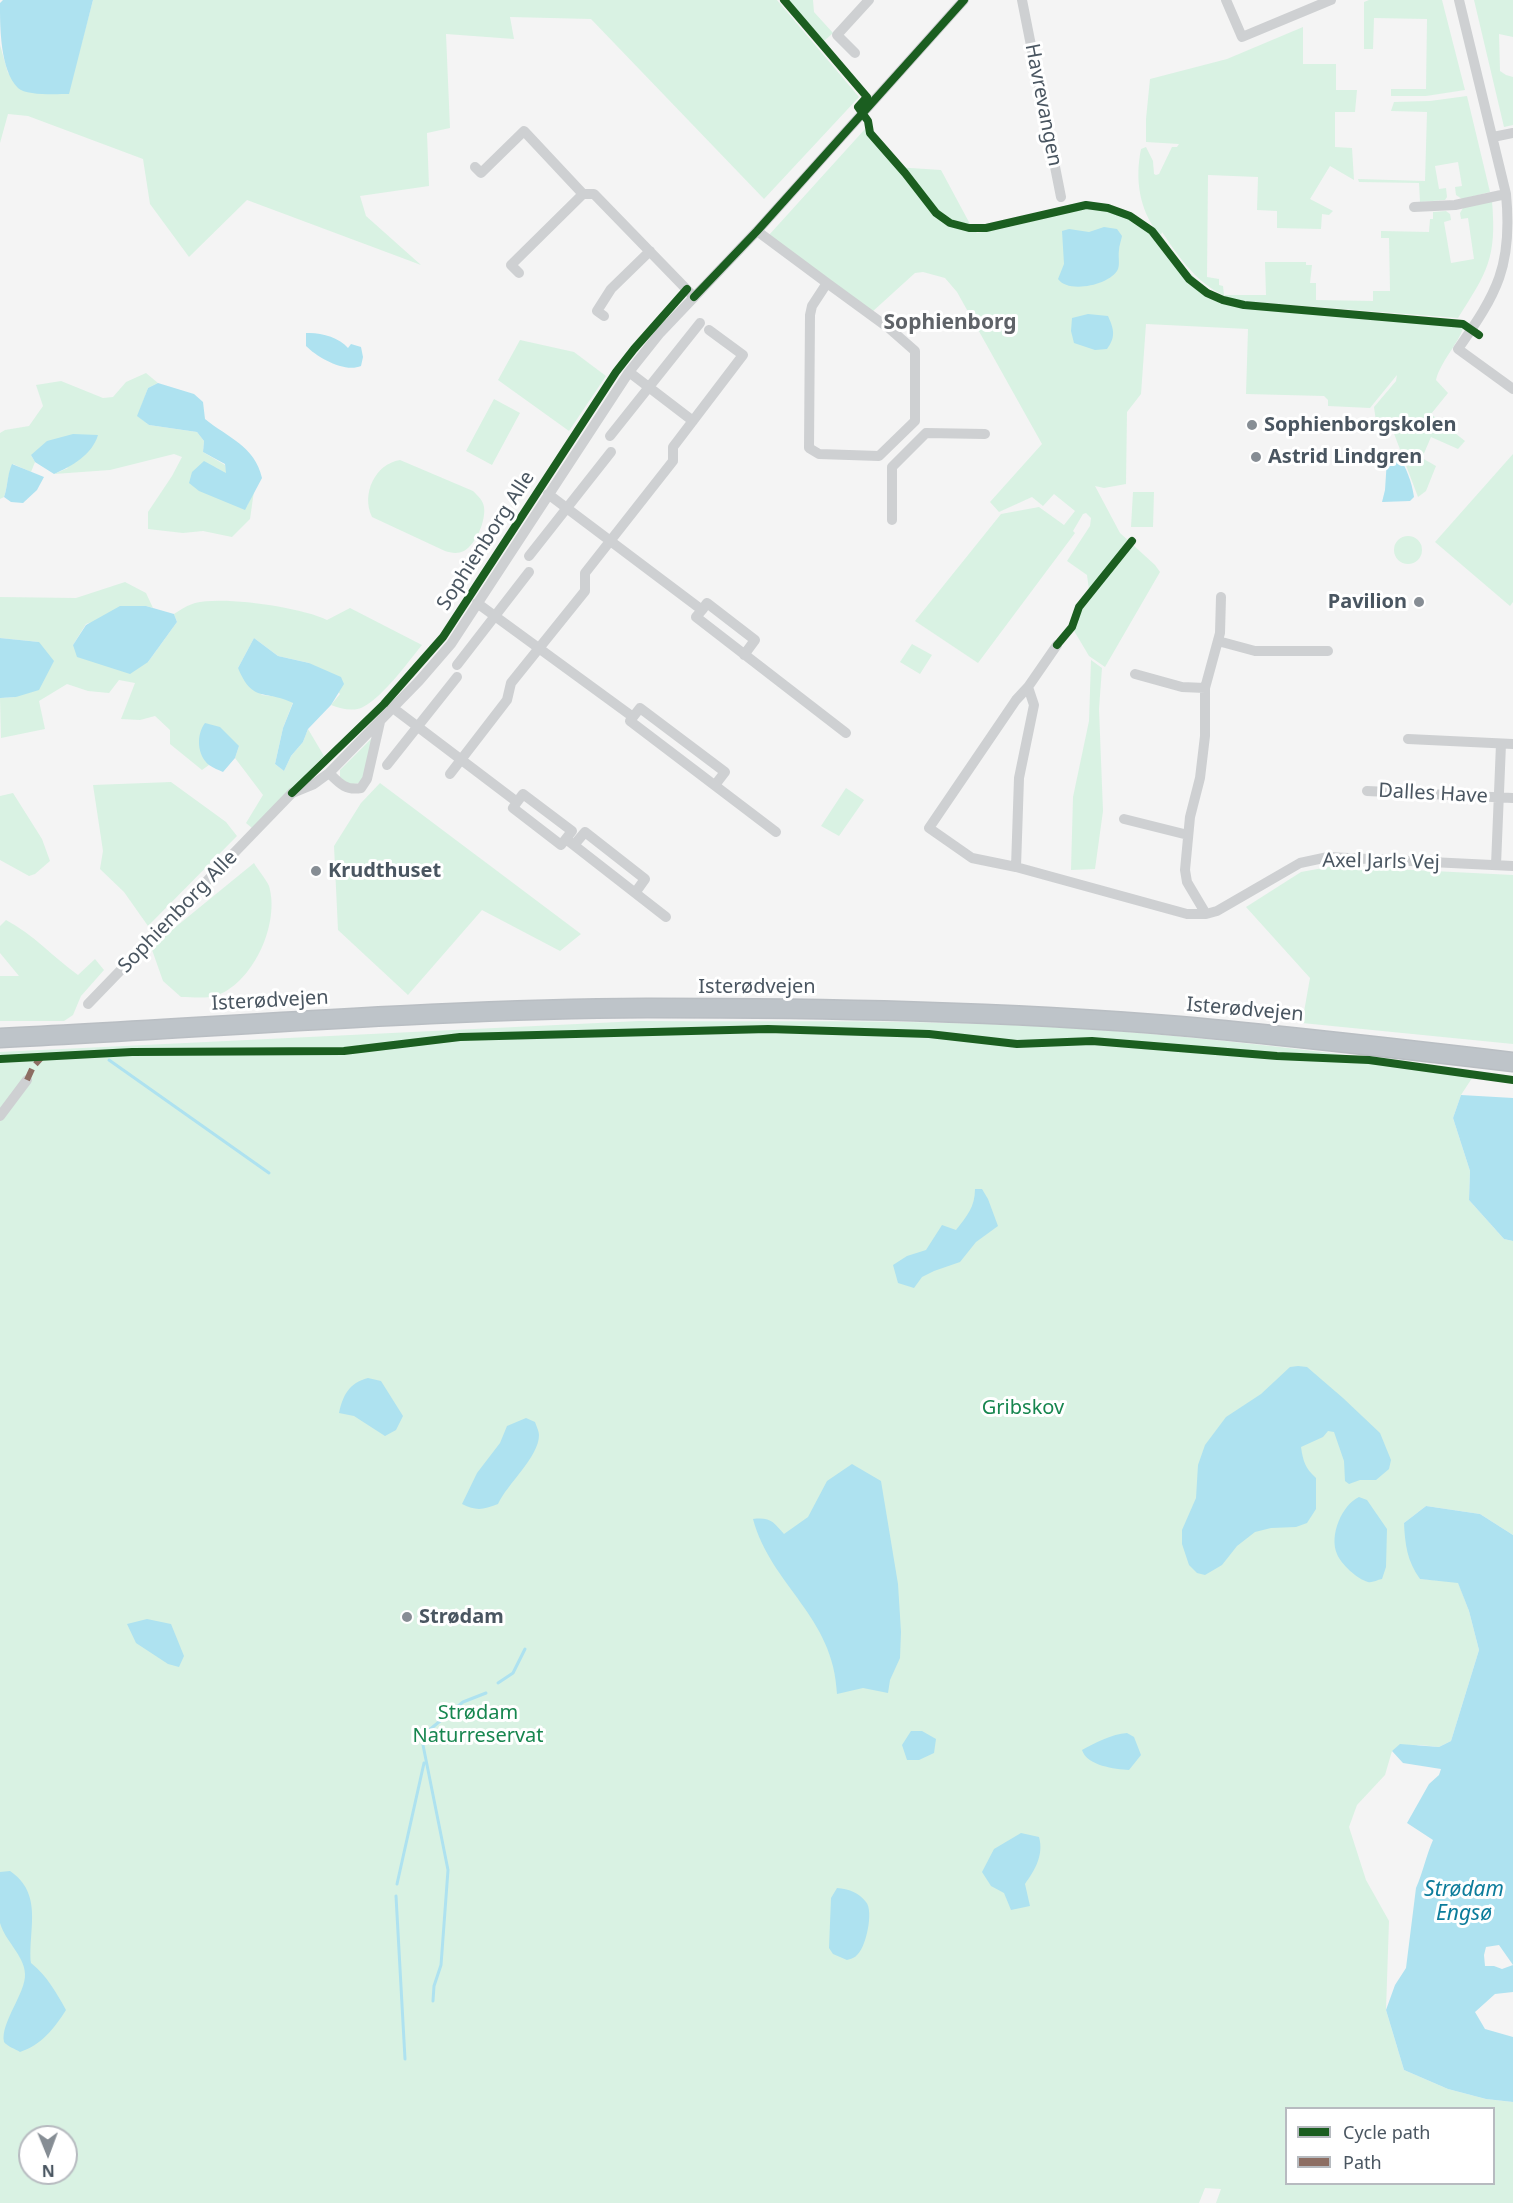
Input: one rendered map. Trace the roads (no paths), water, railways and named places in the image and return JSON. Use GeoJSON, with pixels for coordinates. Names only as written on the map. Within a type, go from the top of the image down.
{"type":"FeatureCollection","features":[{"type":"Feature","properties":{"kind":"highway","name":"Isterødvejen"},"geometry":{"type":"LineString","coordinates":[[0,1038],[433,1015],[642,1008],[797,1009],[1026,1016],[1177,1026],[1513,1062]]}},
{"type":"Feature","properties":{"kind":"street"},"geometry":{"type":"LineString","coordinates":[[855,53],[837,35],[869,0]]}},
{"type":"Feature","properties":{"kind":"street","name":"Sophienborg Alle"},"geometry":{"type":"LineString","coordinates":[[88,1004],[292,793],[314,784],[329,773],[380,722],[451,644],[628,372],[660,333],[757,231],[964,0]]}},
{"type":"Feature","properties":{"kind":"street","name":"Havrevangen"},"geometry":{"type":"LineString","coordinates":[[1022,0],[1061,197]]}},
{"type":"Feature","properties":{"kind":"street"},"geometry":{"type":"LineString","coordinates":[[1226,0],[1242,37],[1331,0]]}},
{"type":"Feature","properties":{"kind":"street"},"geometry":{"type":"LineString","coordinates":[[1459,0],[1512,220],[1512,242],[1508,261],[1495,292],[1458,349],[1513,389]]}},
{"type":"Feature","properties":{"kind":"street"},"geometry":{"type":"LineString","coordinates":[[474,167],[481,173],[524,131],[583,194]]}},
{"type":"Feature","properties":{"kind":"street"},"geometry":{"type":"LineString","coordinates":[[1493,137],[1513,133]]}},
{"type":"Feature","properties":{"kind":"street"},"geometry":{"type":"LineString","coordinates":[[519,273],[511,265],[583,194],[594,194],[694,297]]}},
{"type":"Feature","properties":{"kind":"street"},"geometry":{"type":"LineString","coordinates":[[1414,207],[1455,205],[1506,194]]}},
{"type":"Feature","properties":{"kind":"street"},"geometry":{"type":"LineString","coordinates":[[757,231],[890,329],[915,351],[915,422],[879,456],[819,454],[809,448],[810,315],[812,306],[827,283]]}},
{"type":"Feature","properties":{"kind":"street"},"geometry":{"type":"LineString","coordinates":[[604,316],[597,311],[611,289],[650,251]]}},
{"type":"Feature","properties":{"kind":"street"},"geometry":{"type":"LineString","coordinates":[[450,774],[507,700],[512,683],[585,591],[585,573],[673,461],[673,447],[742,355],[704,327],[649,387],[610,436]]}},
{"type":"Feature","properties":{"kind":"street"},"geometry":{"type":"LineString","coordinates":[[628,372],[693,421]]}},
{"type":"Feature","properties":{"kind":"street"},"geometry":{"type":"LineString","coordinates":[[915,414],[934,433]]}},
{"type":"Feature","properties":{"kind":"street"},"geometry":{"type":"LineString","coordinates":[[892,520],[892,467],[926,433],[985,434]]}},
{"type":"Feature","properties":{"kind":"street"},"geometry":{"type":"LineString","coordinates":[[529,556],[611,452]]}},
{"type":"Feature","properties":{"kind":"street"},"geometry":{"type":"LineString","coordinates":[[872,455],[892,475]]}},
{"type":"Feature","properties":{"kind":"street"},"geometry":{"type":"LineString","coordinates":[[548,494],[702,610]]}},
{"type":"Feature","properties":{"kind":"street"},"geometry":{"type":"LineString","coordinates":[[457,664],[529,572]]}},
{"type":"Feature","properties":{"kind":"street"},"geometry":{"type":"LineString","coordinates":[[1206,914],[1187,882],[1185,870],[1190,817],[1200,778],[1205,736],[1205,688],[1220,633],[1221,597]]}},
{"type":"Feature","properties":{"kind":"street"},"geometry":{"type":"LineString","coordinates":[[477,603],[633,717]]}},
{"type":"Feature","properties":{"kind":"street"},"geometry":{"type":"LineString","coordinates":[[744,655],[755,640],[707,603],[696,617],[744,655],[846,733]]}},
{"type":"Feature","properties":{"kind":"street"},"geometry":{"type":"LineString","coordinates":[[1218,641],[1255,651],[1328,651]]}},
{"type":"Feature","properties":{"kind":"street"},"geometry":{"type":"LineString","coordinates":[[1057,645],[1028,687],[1016,700],[929,828],[972,858],[1016,867],[1187,914],[1206,914]]}},
{"type":"Feature","properties":{"kind":"street"},"geometry":{"type":"LineString","coordinates":[[1135,674],[1182,687],[1205,688]]}},
{"type":"Feature","properties":{"kind":"street"},"geometry":{"type":"LineString","coordinates":[[387,765],[457,677]]}},
{"type":"Feature","properties":{"kind":"street"},"geometry":{"type":"LineString","coordinates":[[1016,867],[1019,778],[1034,705],[1028,687]]}},
{"type":"Feature","properties":{"kind":"street"},"geometry":{"type":"LineString","coordinates":[[393,708],[416,728],[517,802]]}},
{"type":"Feature","properties":{"kind":"street"},"geometry":{"type":"LineString","coordinates":[[715,785],[725,772],[640,708],[630,721],[776,832]]}},
{"type":"Feature","properties":{"kind":"street"},"geometry":{"type":"LineString","coordinates":[[329,773],[340,784],[350,789],[361,788],[367,779],[380,722]]}},
{"type":"Feature","properties":{"kind":"street"},"geometry":{"type":"LineString","coordinates":[[1408,739],[1513,744]]}},
{"type":"Feature","properties":{"kind":"street","name":"Dalles Have"},"geometry":{"type":"LineString","coordinates":[[1496,865],[1501,744]]}},
{"type":"Feature","properties":{"kind":"street","name":"Dalles Have"},"geometry":{"type":"LineString","coordinates":[[1367,791],[1513,798]]}},
{"type":"Feature","properties":{"kind":"street"},"geometry":{"type":"LineString","coordinates":[[570,842],[572,831],[523,794],[513,808],[561,845],[570,842],[585,832],[645,879],[634,893]]}},
{"type":"Feature","properties":{"kind":"street"},"geometry":{"type":"LineString","coordinates":[[1124,819],[1188,835]]}},
{"type":"Feature","properties":{"kind":"street"},"geometry":{"type":"LineString","coordinates":[[570,842],[666,917]]}},
{"type":"Feature","properties":{"kind":"street","name":"Axel Jarls Vej"},"geometry":{"type":"LineString","coordinates":[[1206,914],[1300,863],[1328,857],[1513,866]]}},
{"type":"Feature","properties":{"kind":"street"},"geometry":{"type":"LineString","coordinates":[[0,1116],[27,1080]]}},
{"type":"Feature","properties":{"kind":"water"},"geometry":{"type":"Polygon","coordinates":[[[3,0],[93,0],[69,94],[22,91],[12,80],[2,48],[0,3],[3,0]]]}},
{"type":"Feature","properties":{"kind":"water"},"geometry":{"type":"Polygon","coordinates":[[[1104,227],[1117,229],[1122,236],[1119,265],[1114,275],[1089,286],[1063,284],[1058,279],[1064,264],[1062,231],[1069,229],[1089,232],[1104,227]]]}},
{"type":"Feature","properties":{"kind":"water"},"geometry":{"type":"Polygon","coordinates":[[[1088,314],[1108,316],[1113,333],[1112,341],[1107,349],[1095,350],[1074,343],[1071,331],[1072,318],[1088,314]]]}},
{"type":"Feature","properties":{"kind":"water"},"geometry":{"type":"Polygon","coordinates":[[[306,333],[329,336],[348,348],[351,344],[361,347],[363,357],[361,366],[347,368],[317,355],[306,346],[306,333]]]}},
{"type":"Feature","properties":{"kind":"water"},"geometry":{"type":"Polygon","coordinates":[[[158,383],[194,394],[203,402],[205,419],[239,443],[253,458],[262,478],[245,510],[199,491],[189,483],[192,472],[204,461],[226,473],[225,464],[203,452],[204,441],[197,432],[149,425],[137,416],[148,388],[158,383]]]}},
{"type":"Feature","properties":{"kind":"water"},"geometry":{"type":"Polygon","coordinates":[[[73,434],[98,435],[86,454],[54,474],[35,462],[31,455],[47,441],[73,434]]]}},
{"type":"Feature","properties":{"kind":"water"},"geometry":{"type":"Polygon","coordinates":[[[1398,455],[1408,475],[1414,497],[1410,501],[1382,502],[1387,459],[1398,455]]]}},
{"type":"Feature","properties":{"kind":"water"},"geometry":{"type":"Polygon","coordinates":[[[12,464],[44,477],[37,490],[23,503],[11,502],[4,497],[12,464]]]}},
{"type":"Feature","properties":{"kind":"water"},"geometry":{"type":"Polygon","coordinates":[[[120,606],[146,606],[174,614],[177,622],[148,662],[130,674],[77,657],[73,645],[86,625],[120,606]]]}},
{"type":"Feature","properties":{"kind":"water"},"geometry":{"type":"Polygon","coordinates":[[[0,638],[39,642],[54,661],[39,690],[16,697],[0,698],[0,638]]]}},
{"type":"Feature","properties":{"kind":"water"},"geometry":{"type":"Polygon","coordinates":[[[254,638],[278,656],[309,663],[341,677],[344,684],[331,705],[308,729],[303,742],[291,756],[284,771],[275,764],[283,728],[293,703],[261,694],[249,687],[244,679],[238,668],[254,638]]]}},
{"type":"Feature","properties":{"kind":"water"},"geometry":{"type":"Polygon","coordinates":[[[205,723],[220,727],[239,746],[235,758],[223,772],[209,765],[202,756],[199,739],[205,723]]]}},
{"type":"Feature","properties":{"kind":"water"},"geometry":{"type":"Polygon","coordinates":[[[1461,1095],[1513,1098],[1513,1241],[1504,1239],[1469,1200],[1470,1171],[1453,1118],[1461,1095]]]}},
{"type":"Feature","properties":{"kind":"water"},"geometry":{"type":"Polygon","coordinates":[[[975,1189],[982,1189],[998,1226],[976,1242],[960,1262],[922,1277],[914,1288],[898,1283],[893,1265],[907,1256],[926,1250],[942,1225],[956,1230],[972,1206],[975,1189]]]}},
{"type":"Feature","properties":{"kind":"water"},"geometry":{"type":"Polygon","coordinates":[[[1290,1367],[1307,1367],[1380,1433],[1391,1460],[1389,1469],[1376,1480],[1360,1480],[1349,1484],[1345,1481],[1344,1461],[1334,1432],[1328,1431],[1323,1437],[1301,1447],[1305,1464],[1316,1478],[1316,1509],[1307,1523],[1296,1527],[1271,1528],[1255,1532],[1237,1546],[1222,1565],[1205,1575],[1197,1573],[1189,1565],[1182,1544],[1182,1530],[1196,1498],[1198,1465],[1205,1445],[1226,1417],[1261,1394],[1290,1367]]]}},
{"type":"Feature","properties":{"kind":"water"},"geometry":{"type":"Polygon","coordinates":[[[368,1378],[381,1381],[403,1416],[396,1430],[385,1436],[354,1416],[339,1413],[348,1391],[356,1383],[368,1378]]]}},
{"type":"Feature","properties":{"kind":"water"},"geometry":{"type":"Polygon","coordinates":[[[526,1418],[535,1422],[539,1433],[538,1443],[498,1504],[480,1509],[462,1504],[477,1473],[500,1443],[507,1426],[526,1418]]]}},
{"type":"Feature","properties":{"kind":"water"},"geometry":{"type":"Polygon","coordinates":[[[852,1464],[881,1481],[898,1584],[900,1658],[890,1680],[888,1693],[863,1688],[837,1694],[833,1667],[825,1643],[814,1622],[773,1564],[753,1519],[771,1521],[784,1534],[808,1517],[827,1481],[852,1464]]]}},
{"type":"Feature","properties":{"kind":"water"},"geometry":{"type":"Polygon","coordinates":[[[1359,1497],[1367,1500],[1387,1529],[1386,1567],[1382,1579],[1371,1582],[1359,1578],[1350,1571],[1339,1558],[1335,1546],[1336,1530],[1342,1514],[1359,1497]]]}},
{"type":"Feature","properties":{"kind":"water","name":"Strødam Engsø"},"geometry":{"type":"Polygon","coordinates":[[[1426,1506],[1480,1514],[1513,1535],[1513,1965],[1513,1992],[1495,1994],[1475,2012],[1485,2029],[1513,2037],[1513,2102],[1486,2099],[1448,2089],[1404,2070],[1386,2010],[1395,1985],[1406,1968],[1416,1888],[1433,1840],[1407,1823],[1429,1784],[1439,1775],[1441,1769],[1403,1763],[1392,1751],[1400,1744],[1439,1747],[1451,1741],[1479,1650],[1469,1611],[1458,1583],[1420,1579],[1412,1566],[1408,1552],[1404,1523],[1426,1506]],[[1499,1945],[1486,1947],[1485,1966],[1502,1969],[1513,1965],[1499,1945]]]}},
{"type":"Feature","properties":{"kind":"water"},"geometry":{"type":"Polygon","coordinates":[[[147,1619],[171,1624],[184,1656],[179,1667],[168,1664],[136,1643],[127,1624],[147,1619]]]}},
{"type":"Feature","properties":{"kind":"water"},"geometry":{"type":"Polygon","coordinates":[[[911,1731],[922,1731],[936,1739],[934,1753],[919,1760],[907,1760],[902,1745],[911,1731]]]}},
{"type":"Feature","properties":{"kind":"water"},"geometry":{"type":"Polygon","coordinates":[[[1127,1733],[1134,1737],[1141,1755],[1129,1770],[1095,1763],[1089,1760],[1082,1750],[1110,1737],[1127,1733]]]}},
{"type":"Feature","properties":{"kind":"water"},"geometry":{"type":"Polygon","coordinates":[[[1021,1833],[1039,1837],[1040,1850],[1035,1868],[1025,1884],[1030,1906],[1011,1910],[1004,1893],[991,1886],[982,1872],[994,1849],[1021,1833]]]}},
{"type":"Feature","properties":{"kind":"water"},"geometry":{"type":"Polygon","coordinates":[[[10,1871],[21,1880],[31,1902],[31,1963],[55,1991],[66,2010],[46,2036],[20,2052],[4,2042],[6,2026],[22,1990],[25,1974],[18,1954],[0,1923],[0,1872],[10,1871]]]}},
{"type":"Feature","properties":{"kind":"water"},"geometry":{"type":"Polygon","coordinates":[[[837,1888],[849,1890],[860,1896],[866,1902],[869,1913],[868,1930],[863,1946],[856,1956],[847,1960],[833,1954],[829,1948],[831,1898],[837,1888]]]}},
{"type":"Feature","properties":{"kind":"waterway"},"geometry":{"type":"LineString","coordinates":[[109,1060],[269,1173]]}},
{"type":"Feature","properties":{"kind":"waterway"},"geometry":{"type":"LineString","coordinates":[[498,1683],[513,1673],[525,1649]]}},
{"type":"Feature","properties":{"kind":"waterway"},"geometry":{"type":"LineString","coordinates":[[428,1731],[463,1702],[486,1693]]}},
{"type":"Feature","properties":{"kind":"waterway"},"geometry":{"type":"LineString","coordinates":[[423,1745],[448,1870],[441,1965],[434,1986],[433,2001]]}},
{"type":"Feature","properties":{"kind":"waterway"},"geometry":{"type":"LineString","coordinates":[[397,1884],[424,1763]]}},
{"type":"Feature","properties":{"kind":"waterway"},"geometry":{"type":"LineString","coordinates":[[396,1896],[405,2059]]}},
{"type":"Feature","properties":{"kind":"place","name":"Sophienborgskolen"},"geometry":{"type":"Point","coordinates":[1252,425]}},
{"type":"Feature","properties":{"kind":"place","name":"Astrid Lindgren"},"geometry":{"type":"Point","coordinates":[1256,457]}},
{"type":"Feature","properties":{"kind":"place","name":"Pavilion"},"geometry":{"type":"Point","coordinates":[1419,602]}},
{"type":"Feature","properties":{"kind":"place","name":"Krudthuset"},"geometry":{"type":"Point","coordinates":[316,871]}},
{"type":"Feature","properties":{"kind":"place","name":"Strødam"},"geometry":{"type":"Point","coordinates":[407,1617]}},
{"type":"Feature","properties":{"kind":"district","name":"Sophienborg"},"geometry":{"type":"Point","coordinates":[950,323]}},
{"type":"Feature","properties":{"kind":"park label","name":"Gribskov"},"geometry":{"type":"Point","coordinates":[1023,1408]}},
{"type":"Feature","properties":{"kind":"park label","name":"Strødam Naturreservat"},"geometry":{"type":"Point","coordinates":[478,1724]}}]}
